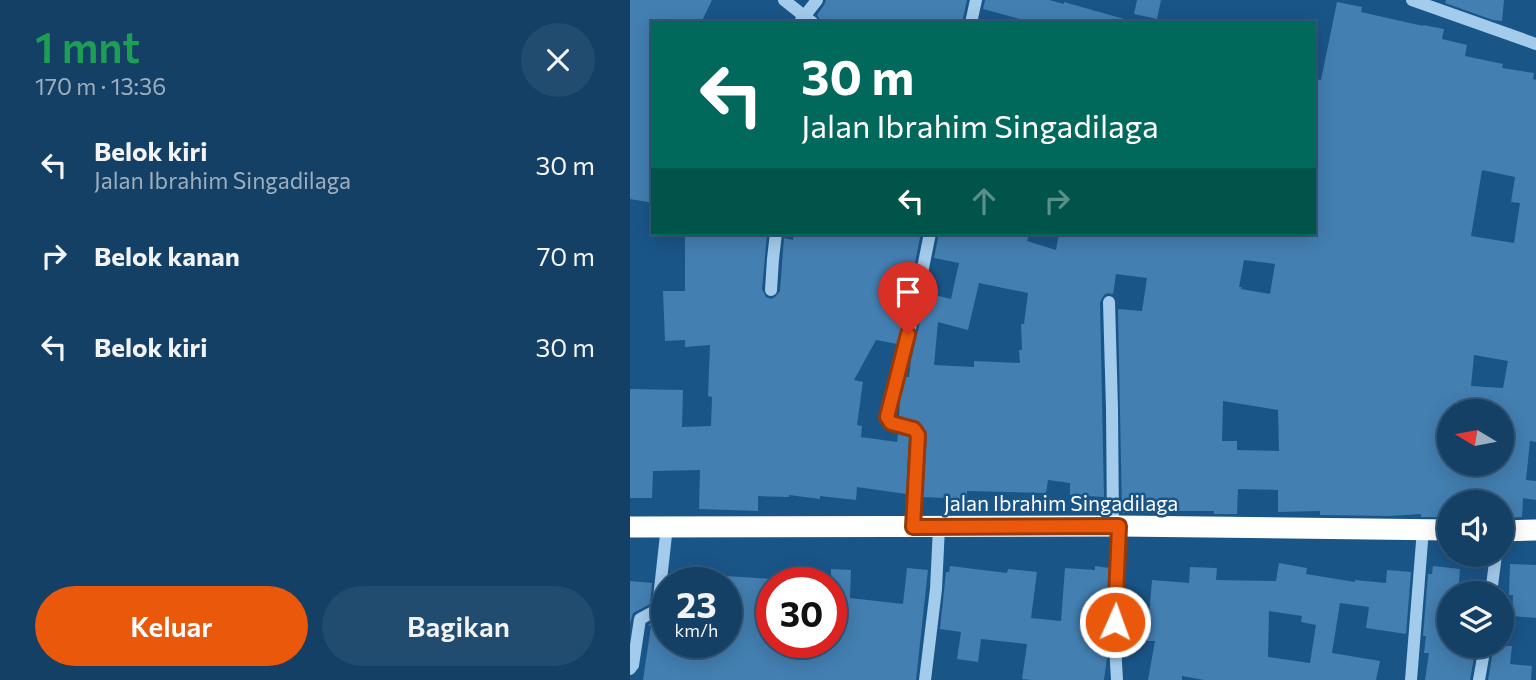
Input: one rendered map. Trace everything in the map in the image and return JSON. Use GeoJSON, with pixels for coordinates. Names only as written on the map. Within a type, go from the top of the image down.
{"type":"FeatureCollection","features":[{"type":"Feature","properties":{"kind":"highway","name":"Jalan Ibrahim Singadilaga"},"geometry":{"type":"LineString","coordinates":[[630,527],[1116,526],[1437,530]]}},
{"type":"Feature","properties":{"kind":"highway"},"geometry":{"type":"LineString","coordinates":[[1514,531],[1536,530]]}},
{"type":"Feature","properties":{"kind":"street"},"geometry":{"type":"LineString","coordinates":[[784,0],[806,21],[817,0]]}},
{"type":"Feature","properties":{"kind":"street"},"geometry":{"type":"LineString","coordinates":[[971,21],[976,0]]}},
{"type":"Feature","properties":{"kind":"street"},"geometry":{"type":"LineString","coordinates":[[1412,0],[1536,44]]}},
{"type":"Feature","properties":{"kind":"street"},"geometry":{"type":"LineString","coordinates":[[771,290],[776,235]]}},
{"type":"Feature","properties":{"kind":"street"},"geometry":{"type":"LineString","coordinates":[[913,527],[918,435],[914,429],[891,423],[887,417],[915,308],[930,235]]}},
{"type":"Feature","properties":{"kind":"street"},"geometry":{"type":"LineString","coordinates":[[1109,302],[1116,526],[1117,680]]}},
{"type":"Feature","properties":{"kind":"street"},"geometry":{"type":"LineString","coordinates":[[630,670],[640,618],[658,607],[667,526]]}},
{"type":"Feature","properties":{"kind":"street"},"geometry":{"type":"LineString","coordinates":[[925,680],[936,589],[939,527]]}},
{"type":"Feature","properties":{"kind":"street"},"geometry":{"type":"LineString","coordinates":[[1411,680],[1423,529]]}},
{"type":"Feature","properties":{"kind":"street"},"geometry":{"type":"LineString","coordinates":[[1479,680],[1483,658]]}},
{"type":"Feature","properties":{"kind":"building"},"geometry":{"type":"Polygon","coordinates":[[[630,0],[712,0],[702,21],[651,21],[651,203],[630,199],[630,0]]]}},
{"type":"Feature","properties":{"kind":"building"},"geometry":{"type":"Polygon","coordinates":[[[826,0],[967,0],[962,21],[821,21],[817,15],[826,0]]]}},
{"type":"Feature","properties":{"kind":"building"},"geometry":{"type":"Polygon","coordinates":[[[985,0],[1049,0],[1124,19],[1027,21],[983,9],[985,0]]]}},
{"type":"Feature","properties":{"kind":"building"},"geometry":{"type":"Polygon","coordinates":[[[1137,0],[1161,0],[1157,19],[1134,14],[1137,0]]]}},
{"type":"Feature","properties":{"kind":"building"},"geometry":{"type":"Polygon","coordinates":[[[1446,0],[1504,0],[1502,21],[1445,3],[1446,0]]]}},
{"type":"Feature","properties":{"kind":"building"},"geometry":{"type":"Polygon","coordinates":[[[1337,2],[1362,7],[1361,12],[1444,29],[1442,39],[1467,45],[1465,56],[1503,64],[1502,68],[1534,73],[1536,442],[1530,441],[1526,480],[1536,481],[1536,500],[1523,498],[1522,517],[1514,517],[1514,490],[1437,490],[1437,517],[1421,517],[1421,514],[1390,516],[1320,515],[1320,511],[1278,512],[1278,490],[1238,489],[1237,514],[1214,514],[1214,511],[1122,513],[1118,309],[1142,311],[1147,278],[1116,274],[1113,294],[1104,295],[1100,302],[1104,497],[1070,495],[1070,483],[1048,480],[1046,493],[967,491],[967,499],[923,497],[926,431],[917,421],[899,416],[900,400],[906,377],[909,377],[927,293],[951,299],[959,263],[934,258],[939,235],[1028,235],[1027,241],[1056,250],[1059,235],[1316,235],[1316,79],[1321,80],[1337,2]],[[1482,170],[1471,236],[1514,243],[1520,203],[1511,202],[1515,177],[1482,170]],[[1244,260],[1239,287],[1270,294],[1275,264],[1244,260]],[[979,283],[968,330],[938,322],[934,365],[974,367],[974,361],[1020,363],[1021,324],[1024,324],[1028,293],[979,283]],[[1474,355],[1471,386],[1503,388],[1508,361],[1474,355]],[[1223,401],[1222,441],[1237,441],[1237,450],[1279,451],[1278,410],[1223,401]]]}},
{"type":"Feature","properties":{"kind":"building"},"geometry":{"type":"Polygon","coordinates":[[[685,235],[767,235],[762,289],[766,297],[771,299],[780,291],[784,238],[793,240],[794,235],[921,235],[897,344],[876,340],[854,380],[863,382],[857,425],[862,426],[861,437],[897,442],[898,434],[909,437],[906,494],[857,487],[856,500],[820,496],[820,499],[789,495],[758,496],[758,511],[699,509],[700,470],[653,471],[652,498],[630,498],[630,389],[683,390],[682,427],[711,426],[712,397],[708,396],[710,345],[685,347],[685,340],[665,341],[663,291],[685,291],[685,235]]]}},
{"type":"Feature","properties":{"kind":"building"},"geometry":{"type":"Polygon","coordinates":[[[1279,563],[1307,568],[1306,574],[1355,582],[1386,583],[1387,570],[1411,572],[1406,634],[1366,628],[1369,607],[1340,603],[1332,653],[1380,661],[1376,680],[1204,680],[1182,676],[1182,680],[1148,680],[1155,641],[1147,641],[1152,580],[1189,583],[1190,567],[1217,568],[1216,580],[1276,581],[1279,563]],[[1269,611],[1268,657],[1310,663],[1316,625],[1301,622],[1302,616],[1269,611]]]}},
{"type":"Feature","properties":{"kind":"building"},"geometry":{"type":"Polygon","coordinates":[[[1514,564],[1536,565],[1536,618],[1514,616],[1514,581],[1509,581],[1510,567],[1514,567],[1514,564]]]}},
{"type":"Feature","properties":{"kind":"building"},"geometry":{"type":"Polygon","coordinates":[[[950,566],[1007,573],[1008,569],[1037,572],[1031,618],[1061,621],[1065,568],[1109,568],[1104,680],[1022,679],[1027,644],[981,639],[978,662],[957,659],[961,632],[940,629],[946,572],[949,572],[950,566]]]}},
{"type":"Feature","properties":{"kind":"building"},"geometry":{"type":"Polygon","coordinates":[[[1433,566],[1460,569],[1459,581],[1437,581],[1437,658],[1474,658],[1470,680],[1425,680],[1429,653],[1424,653],[1426,636],[1423,636],[1428,574],[1432,574],[1433,566]]]}},
{"type":"Feature","properties":{"kind":"building"},"geometry":{"type":"Polygon","coordinates":[[[907,568],[928,570],[916,680],[643,680],[651,626],[651,658],[742,658],[742,577],[756,578],[756,658],[847,658],[847,570],[851,570],[850,598],[903,604],[907,568]]]}},
{"type":"Feature","properties":{"kind":"building"},"geometry":{"type":"Polygon","coordinates":[[[630,581],[651,583],[650,604],[633,613],[630,624],[630,581]]]}},
{"type":"Feature","properties":{"kind":"building"},"geometry":{"type":"Polygon","coordinates":[[[1492,658],[1511,658],[1510,664],[1532,666],[1531,680],[1488,680],[1492,658]]]}},
{"type":"Feature","properties":{"kind":"route"},"geometry":{"type":"LineString","coordinates":[[908,334],[887,417],[891,423],[914,429],[918,435],[913,527],[1119,526],[1115,622]]}}]}
